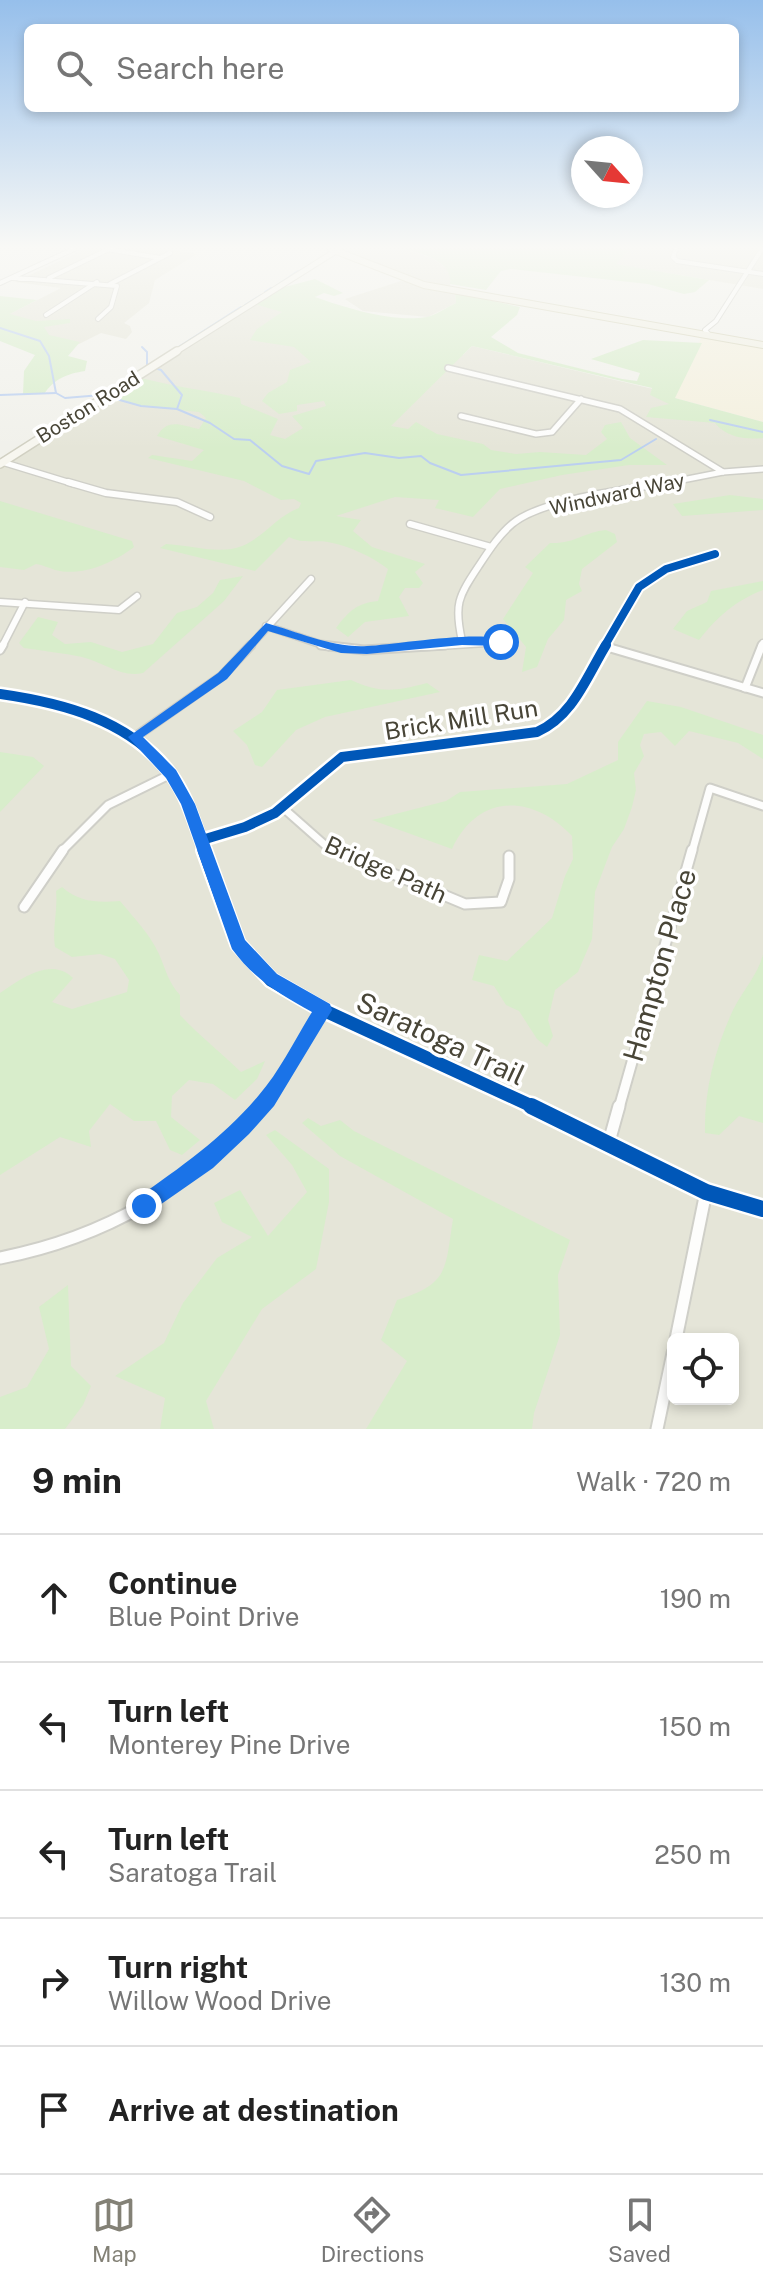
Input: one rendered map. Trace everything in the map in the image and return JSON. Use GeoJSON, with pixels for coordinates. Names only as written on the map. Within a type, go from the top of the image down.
{"type":"FeatureCollection","features":[{"type":"Feature","properties":{"kind":"main road"},"geometry":{"type":"LineString","coordinates":[[599,316],[763,345]]}},
{"type":"Feature","properties":{"kind":"street"},"geometry":{"type":"LineString","coordinates":[[98,319],[102,316]]}},
{"type":"Feature","properties":{"kind":"street","name":"Boston Road"},"geometry":{"type":"LineString","coordinates":[[1,463],[231,316]]}},
{"type":"Feature","properties":{"kind":"street"},"geometry":{"type":"LineString","coordinates":[[709,335],[718,324],[716,321],[719,316]]}},
{"type":"Feature","properties":{"kind":"street"},"geometry":{"type":"LineString","coordinates":[[448,368],[620,409],[723,472]]}},
{"type":"Feature","properties":{"kind":"street"},"geometry":{"type":"LineString","coordinates":[[461,416],[536,434],[552,432],[581,399]]}},
{"type":"Feature","properties":{"kind":"street"},"geometry":{"type":"LineString","coordinates":[[1,463],[106,493],[177,502],[210,517]]}},
{"type":"Feature","properties":{"kind":"street","name":"Windward Way"},"geometry":{"type":"LineString","coordinates":[[462,641],[456,614],[460,594],[491,547],[514,522],[555,504],[723,472],[763,469]]}},
{"type":"Feature","properties":{"kind":"street"},"geometry":{"type":"LineString","coordinates":[[410,524],[491,547]]}},
{"type":"Feature","properties":{"kind":"street","name":"Brick Mill Run"},"geometry":{"type":"LineString","coordinates":[[202,840],[253,823],[282,807],[324,767],[342,757],[537,732],[557,723],[607,647],[628,603],[651,577],[666,569],[715,554]]}},
{"type":"Feature","properties":{"kind":"street"},"geometry":{"type":"LineString","coordinates":[[135,737],[222,676],[311,579]]}},
{"type":"Feature","properties":{"kind":"street"},"geometry":{"type":"LineString","coordinates":[[0,602],[98,611],[119,610],[137,596]]}},
{"type":"Feature","properties":{"kind":"street"},"geometry":{"type":"LineString","coordinates":[[0,650],[25,602]]}},
{"type":"Feature","properties":{"kind":"street"},"geometry":{"type":"LineString","coordinates":[[266,626],[341,649],[367,650],[462,641],[501,642]]}},
{"type":"Feature","properties":{"kind":"street"},"geometry":{"type":"LineString","coordinates":[[745,688],[763,643]]}},
{"type":"Feature","properties":{"kind":"street"},"geometry":{"type":"LineString","coordinates":[[607,647],[763,693]]}},
{"type":"Feature","properties":{"kind":"street","name":"Saratoga Trail"},"geometry":{"type":"LineString","coordinates":[[0,694],[76,710],[135,737],[171,774],[188,804],[238,944],[252,963],[271,980],[323,1010],[609,1142],[706,1192],[763,1209]]}},
{"type":"Feature","properties":{"kind":"street"},"geometry":{"type":"LineString","coordinates":[[24,907],[36,882],[96,815],[118,799],[171,774]]}},
{"type":"Feature","properties":{"kind":"street","name":"Hampton Place"},"geometry":{"type":"LineString","coordinates":[[609,1142],[710,788],[763,806]]}},
{"type":"Feature","properties":{"kind":"street","name":"Bridge Path"},"geometry":{"type":"LineString","coordinates":[[282,807],[325,845],[465,904],[501,902],[509,879],[509,856]]}},
{"type":"Feature","properties":{"kind":"street"},"geometry":{"type":"LineString","coordinates":[[0,1258],[76,1238],[144,1206],[177,1185],[268,1100],[323,1010]]}},
{"type":"Feature","properties":{"kind":"street"},"geometry":{"type":"LineString","coordinates":[[677,1333],[706,1192]]}},
{"type":"Feature","properties":{"kind":"street"},"geometry":{"type":"LineString","coordinates":[[657,1429],[667,1382]]}},
{"type":"Feature","properties":{"kind":"shaded area"},"geometry":{"type":"Polygon","coordinates":[[[6,316],[133,316],[124,323],[130,326],[132,332],[126,339],[101,333],[79,344],[47,336],[6,316]]]}},
{"type":"Feature","properties":{"kind":"shaded area"},"geometry":{"type":"Polygon","coordinates":[[[236,316],[302,316],[463,355],[472,346],[653,389],[651,395],[763,433],[763,1429],[0,1429],[0,466],[236,316]]]}},
{"type":"Feature","properties":{"kind":"shaded area"},"geometry":{"type":"Polygon","coordinates":[[[702,336],[763,348],[763,422],[675,398],[702,336]]]}},
{"type":"Feature","properties":{"kind":"green space"},"geometry":{"type":"Polygon","coordinates":[[[0,316],[36,321],[70,319],[70,323],[44,327],[49,335],[80,342],[68,356],[87,361],[85,371],[62,378],[44,394],[23,394],[24,371],[35,355],[0,341],[0,316]]]}},
{"type":"Feature","properties":{"kind":"green space"},"geometry":{"type":"Polygon","coordinates":[[[277,316],[516,316],[491,337],[518,353],[637,381],[640,373],[591,359],[643,340],[702,343],[675,398],[763,422],[763,438],[736,436],[715,423],[646,417],[651,408],[669,404],[650,395],[652,388],[472,346],[391,426],[408,429],[416,422],[437,434],[516,454],[586,455],[607,439],[601,432],[605,425],[621,422],[630,438],[667,465],[629,465],[562,475],[500,489],[473,517],[435,508],[439,500],[395,497],[336,516],[361,520],[353,531],[372,547],[425,564],[415,572],[423,583],[419,588],[405,588],[399,597],[409,616],[365,622],[348,637],[336,628],[354,609],[378,601],[388,569],[344,546],[289,537],[255,571],[160,548],[166,544],[214,550],[233,549],[257,537],[299,508],[301,503],[294,499],[281,500],[244,481],[148,458],[152,455],[192,461],[204,450],[157,436],[170,425],[199,429],[206,418],[199,412],[141,406],[109,397],[141,378],[240,398],[241,404],[278,419],[270,435],[285,439],[303,428],[292,416],[326,406],[324,401],[297,405],[297,411],[279,414],[262,401],[268,393],[287,382],[290,370],[311,362],[294,347],[250,340],[257,329],[277,316]]]}},
{"type":"Feature","properties":{"kind":"green space"},"geometry":{"type":"Polygon","coordinates":[[[730,495],[763,499],[763,510],[682,516],[673,504],[730,495]]]}},
{"type":"Feature","properties":{"kind":"green space"},"geometry":{"type":"Polygon","coordinates":[[[0,501],[132,541],[134,547],[107,563],[76,572],[36,564],[24,570],[0,567],[0,501]]]}},
{"type":"Feature","properties":{"kind":"green space"},"geometry":{"type":"Polygon","coordinates":[[[606,530],[615,534],[617,542],[582,569],[579,584],[582,591],[566,600],[564,620],[548,639],[537,667],[522,672],[526,647],[503,619],[533,573],[525,567],[550,543],[566,542],[606,530]]]}},
{"type":"Feature","properties":{"kind":"green space"},"geometry":{"type":"Polygon","coordinates":[[[243,576],[224,601],[143,673],[127,673],[90,659],[24,648],[19,643],[38,617],[58,622],[52,635],[65,644],[91,642],[122,652],[153,644],[177,613],[197,607],[213,593],[220,580],[243,576]]]}},
{"type":"Feature","properties":{"kind":"green space"},"geometry":{"type":"Polygon","coordinates":[[[763,581],[763,590],[727,610],[699,640],[673,629],[687,611],[707,602],[711,591],[763,581]]]}},
{"type":"Feature","properties":{"kind":"green space"},"geometry":{"type":"Polygon","coordinates":[[[351,680],[371,688],[389,690],[427,683],[440,692],[325,717],[296,730],[262,767],[255,765],[247,745],[233,731],[262,712],[277,690],[351,680]]]}},
{"type":"Feature","properties":{"kind":"green space"},"geometry":{"type":"Polygon","coordinates":[[[647,701],[681,707],[763,735],[763,759],[738,743],[689,731],[675,746],[661,732],[644,734],[640,745],[644,756],[634,773],[636,790],[632,807],[595,892],[592,939],[578,972],[555,990],[548,1020],[553,1036],[547,1047],[537,1039],[519,1011],[506,1005],[494,986],[472,980],[479,955],[507,961],[552,918],[573,859],[572,836],[540,812],[523,807],[491,809],[476,817],[452,849],[372,820],[446,801],[460,792],[567,784],[618,760],[618,742],[647,701]]]}},
{"type":"Feature","properties":{"kind":"green space"},"geometry":{"type":"Polygon","coordinates":[[[0,752],[33,757],[44,766],[0,812],[0,752]]]}},
{"type":"Feature","properties":{"kind":"green space"},"geometry":{"type":"Polygon","coordinates":[[[62,887],[75,896],[89,900],[120,901],[155,947],[170,981],[180,995],[180,1015],[241,1072],[265,1061],[257,1079],[235,1100],[213,1084],[189,1080],[172,1096],[171,1117],[200,1140],[182,1155],[170,1150],[156,1121],[134,1121],[110,1104],[89,1131],[91,1147],[60,1137],[0,1175],[0,993],[35,972],[55,969],[73,978],[52,1002],[72,1009],[127,992],[129,980],[115,959],[100,954],[72,957],[55,947],[56,891],[62,887]]]}},
{"type":"Feature","properties":{"kind":"green space"},"geometry":{"type":"Polygon","coordinates":[[[763,955],[763,1123],[739,1116],[719,1135],[705,1133],[706,1101],[716,1055],[733,1010],[763,955]]]}},
{"type":"Feature","properties":{"kind":"green space"},"geometry":{"type":"Polygon","coordinates":[[[308,1118],[321,1126],[340,1120],[354,1131],[570,1240],[558,1275],[560,1335],[534,1413],[532,1429],[366,1429],[407,1361],[381,1340],[397,1300],[427,1287],[442,1272],[453,1219],[340,1156],[302,1123],[308,1118]]]}},
{"type":"Feature","properties":{"kind":"green space"},"geometry":{"type":"Polygon","coordinates":[[[275,1130],[329,1169],[329,1202],[316,1269],[262,1309],[206,1401],[214,1429],[160,1429],[165,1398],[115,1376],[164,1343],[183,1303],[217,1258],[252,1237],[222,1222],[214,1203],[240,1190],[268,1236],[307,1192],[292,1165],[266,1135],[275,1130]]]}},
{"type":"Feature","properties":{"kind":"green space"},"geometry":{"type":"Polygon","coordinates":[[[68,1285],[71,1366],[91,1386],[83,1405],[65,1429],[0,1429],[0,1397],[27,1387],[49,1349],[39,1307],[68,1285]]]}},
{"type":"Feature","properties":{"kind":"waterway"},"geometry":{"type":"LineString","coordinates":[[177,348],[227,316]]}},
{"type":"Feature","properties":{"kind":"waterway"},"geometry":{"type":"LineString","coordinates":[[0,328],[40,341],[49,356],[56,393]]}},
{"type":"Feature","properties":{"kind":"waterway"},"geometry":{"type":"LineString","coordinates":[[142,347],[147,352],[147,366],[150,365]]}},
{"type":"Feature","properties":{"kind":"waterway"},"geometry":{"type":"LineString","coordinates":[[155,368],[161,370],[182,395],[177,409]]}},
{"type":"Feature","properties":{"kind":"waterway"},"geometry":{"type":"LineString","coordinates":[[0,395],[56,393]]}},
{"type":"Feature","properties":{"kind":"waterway"},"geometry":{"type":"LineString","coordinates":[[56,393],[65,398],[101,395]]}},
{"type":"Feature","properties":{"kind":"waterway"},"geometry":{"type":"LineString","coordinates":[[109,397],[141,406],[177,409]]}},
{"type":"Feature","properties":{"kind":"waterway"},"geometry":{"type":"LineString","coordinates":[[177,409],[210,423],[234,439],[250,440],[282,466],[309,474],[316,461],[365,453],[399,458],[421,456],[430,463],[461,475],[621,460],[656,439]]}},
{"type":"Feature","properties":{"kind":"waterway"},"geometry":{"type":"LineString","coordinates":[[710,420],[763,432]]}},
{"type":"Feature","properties":{"kind":"cycle path"},"geometry":{"type":"LineString","coordinates":[[202,840],[245,827],[275,813],[342,757],[537,732],[557,723],[568,710],[639,587],[666,569],[715,554]]}},
{"type":"Feature","properties":{"kind":"cycle path"},"geometry":{"type":"LineString","coordinates":[[0,694],[36,699],[96,717],[135,737],[154,755],[171,774],[188,804],[238,944],[271,980],[323,1010],[609,1142],[706,1192],[763,1209]]}},
{"type":"Feature","properties":{"kind":"route"},"geometry":{"type":"LineString","coordinates":[[144,1206],[177,1185],[243,1128],[268,1100],[323,1010],[271,980],[252,963],[238,944],[188,804],[171,774],[135,737],[222,676],[266,626],[341,649],[367,650],[462,641],[501,642]]}}]}
